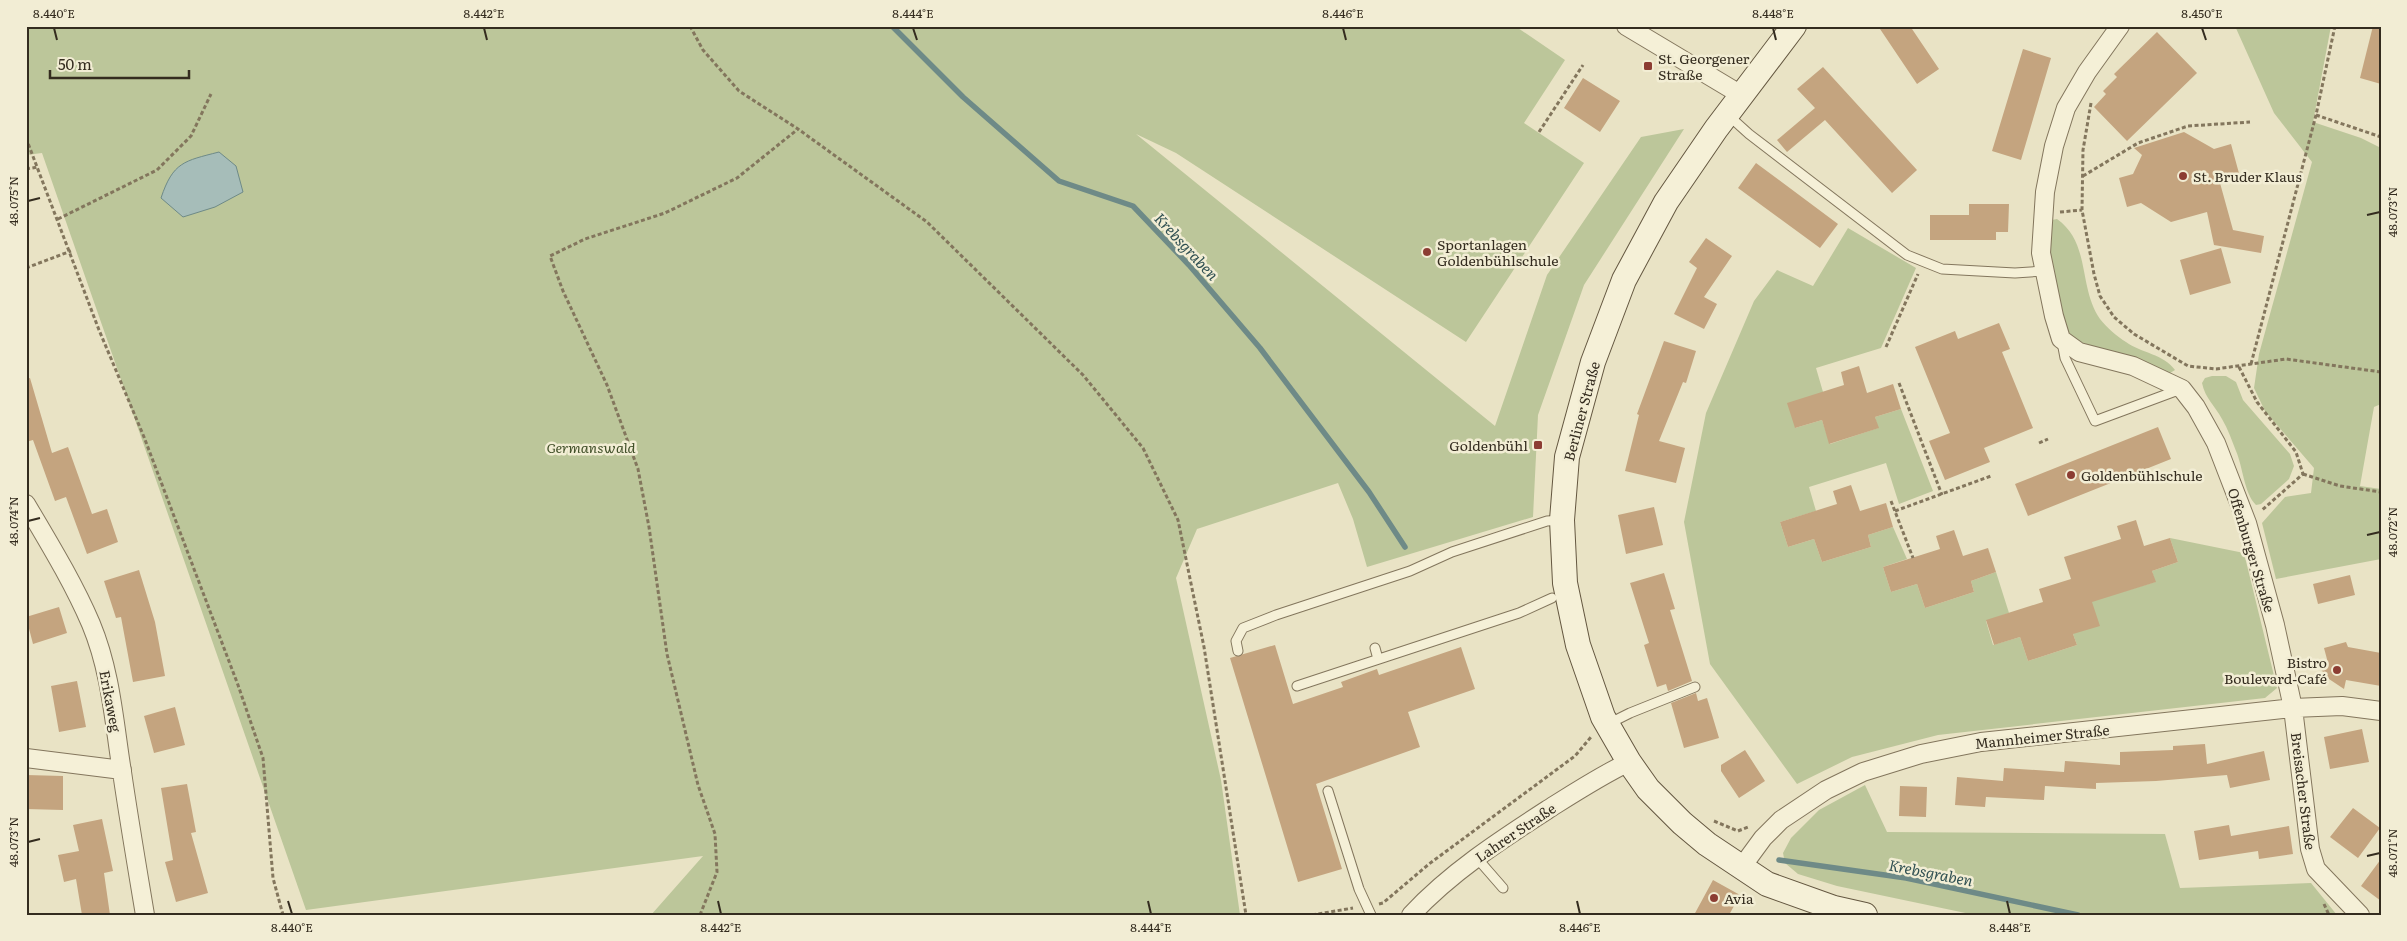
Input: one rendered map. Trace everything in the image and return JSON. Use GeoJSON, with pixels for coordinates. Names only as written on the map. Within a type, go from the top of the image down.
{"type":"FeatureCollection","features":[{"type":"Feature","properties":{"kind":"street"},"geometry":{"type":"LineString","coordinates":[[1626,26],[1743,96]]}},
{"type":"Feature","properties":{"kind":"street","name":"Berliner Straße"},"geometry":{"type":"LineString","coordinates":[[1794,26],[1666,202],[1624,280],[1593,362],[1567,457],[1562,520],[1565,582],[1578,645],[1600,730],[1629,762],[1648,789],[1682,823],[1741,868],[1777,888],[1834,908],[1865,915]]}},
{"type":"Feature","properties":{"kind":"street"},"geometry":{"type":"LineString","coordinates":[[2061,339],[2041,253],[2042,215],[2057,136],[2066,108],[2087,72],[2120,26]]}},
{"type":"Feature","properties":{"kind":"street","name":"Offenburger Straße"},"geometry":{"type":"LineString","coordinates":[[2061,339],[2079,352],[2133,366],[2182,389],[2196,407],[2216,443],[2247,523],[2275,625],[2293,708]]}},
{"type":"Feature","properties":{"kind":"street","name":"Erikaweg"},"geometry":{"type":"LineString","coordinates":[[26,504],[68,576],[91,625],[105,665],[115,714],[145,915]]}},
{"type":"Feature","properties":{"kind":"street","name":"Mannheimer Straße"},"geometry":{"type":"LineString","coordinates":[[1741,868],[1763,838],[1781,820],[1826,790],[1863,772],[1921,754],[1981,742],[2293,708],[2342,706],[2381,711]]}},
{"type":"Feature","properties":{"kind":"street","name":"Breisacher Straße"},"geometry":{"type":"LineString","coordinates":[[2293,708],[2310,849],[2316,869],[2360,915]]}},
{"type":"Feature","properties":{"kind":"street"},"geometry":{"type":"LineString","coordinates":[[26,758],[122,770]]}},
{"type":"Feature","properties":{"kind":"street","name":"Lahrer Straße"},"geometry":{"type":"LineString","coordinates":[[1412,915],[1427,898],[1476,857],[1590,783],[1629,762]]}},
{"type":"Feature","properties":{"kind":"lane"},"geometry":{"type":"LineString","coordinates":[[1728,115],[1749,134],[1906,255],[1942,269],[2015,272],[2044,271]]}},
{"type":"Feature","properties":{"kind":"lane"},"geometry":{"type":"LineString","coordinates":[[2061,339],[2065,358],[2095,421],[2182,389]]}},
{"type":"Feature","properties":{"kind":"lane"},"geometry":{"type":"LineString","coordinates":[[1238,651],[1236,641],[1243,628],[1311,602],[1410,571],[1452,552],[1546,522],[1562,520]]}},
{"type":"Feature","properties":{"kind":"lane"},"geometry":{"type":"LineString","coordinates":[[1297,686],[1333,669],[1378,659],[1431,641],[1474,623],[1519,613],[1552,598]]}},
{"type":"Feature","properties":{"kind":"lane"},"geometry":{"type":"LineString","coordinates":[[1516,603],[1519,613]]}},
{"type":"Feature","properties":{"kind":"lane"},"geometry":{"type":"LineString","coordinates":[[1428,630],[1431,641]]}},
{"type":"Feature","properties":{"kind":"lane"},"geometry":{"type":"LineString","coordinates":[[1374,648],[1378,659]]}},
{"type":"Feature","properties":{"kind":"lane"},"geometry":{"type":"LineString","coordinates":[[1600,730],[1630,713],[1695,688]]}},
{"type":"Feature","properties":{"kind":"lane"},"geometry":{"type":"LineString","coordinates":[[1328,791],[1359,889],[1371,915]]}},
{"type":"Feature","properties":{"kind":"lane"},"geometry":{"type":"LineString","coordinates":[[1476,857],[1503,888]]}},
{"type":"Feature","properties":{"kind":"path"},"geometry":{"type":"LineString","coordinates":[[690,26],[703,50],[739,91],[798,129],[927,222],[1083,375],[1143,448],[1178,520],[1204,647],[1246,915]]}},
{"type":"Feature","properties":{"kind":"path"},"geometry":{"type":"LineString","coordinates":[[2251,364],[2316,115],[2335,26]]}},
{"type":"Feature","properties":{"kind":"path"},"geometry":{"type":"LineString","coordinates":[[1538,132],[1582,65]]}},
{"type":"Feature","properties":{"kind":"path"},"geometry":{"type":"LineString","coordinates":[[58,219],[157,170],[191,136],[211,94]]}},
{"type":"Feature","properties":{"kind":"path"},"geometry":{"type":"LineString","coordinates":[[2092,95],[2083,150],[2082,210],[2100,296],[2114,316],[2134,334],[2188,366],[2216,369],[2286,359],[2381,372]]}},
{"type":"Feature","properties":{"kind":"path"},"geometry":{"type":"LineString","coordinates":[[2316,115],[2381,137]]}},
{"type":"Feature","properties":{"kind":"path"},"geometry":{"type":"LineString","coordinates":[[2082,176],[2138,142],[2188,126],[2250,122]]}},
{"type":"Feature","properties":{"kind":"path"},"geometry":{"type":"LineString","coordinates":[[700,915],[717,872],[715,834],[698,785],[667,654],[650,527],[638,469],[607,385],[563,291],[550,256],[585,239],[665,213],[737,178],[798,129]]}},
{"type":"Feature","properties":{"kind":"path"},"geometry":{"type":"LineString","coordinates":[[26,138],[100,330],[144,437],[238,685],[263,758],[274,878],[283,915]]}},
{"type":"Feature","properties":{"kind":"path"},"geometry":{"type":"LineString","coordinates":[[26,169],[38,167]]}},
{"type":"Feature","properties":{"kind":"path"},"geometry":{"type":"LineString","coordinates":[[26,268],[71,251]]}},
{"type":"Feature","properties":{"kind":"path"},"geometry":{"type":"LineString","coordinates":[[1886,347],[1923,262]]}},
{"type":"Feature","properties":{"kind":"path"},"geometry":{"type":"LineString","coordinates":[[2239,367],[2257,402],[2296,452],[2303,474]]}},
{"type":"Feature","properties":{"kind":"path"},"geometry":{"type":"LineString","coordinates":[[1899,382],[1942,495]]}},
{"type":"Feature","properties":{"kind":"path"},"geometry":{"type":"LineString","coordinates":[[2039,443],[2048,439]]}},
{"type":"Feature","properties":{"kind":"path"},"geometry":{"type":"LineString","coordinates":[[2303,474],[2340,486],[2381,492]]}},
{"type":"Feature","properties":{"kind":"path"},"geometry":{"type":"LineString","coordinates":[[2247,523],[2303,474]]}},
{"type":"Feature","properties":{"kind":"path"},"geometry":{"type":"LineString","coordinates":[[1895,511],[1991,476]]}},
{"type":"Feature","properties":{"kind":"path"},"geometry":{"type":"LineString","coordinates":[[1891,501],[1913,558]]}},
{"type":"Feature","properties":{"kind":"path"},"geometry":{"type":"LineString","coordinates":[[1312,915],[1383,903],[1429,864],[1575,756],[1600,730]]}},
{"type":"Feature","properties":{"kind":"green space","name":"Germanswald"},"geometry":{"type":"Polygon","coordinates":[[[26,26],[1515,26],[1565,60],[1524,123],[1584,163],[1466,342],[1176,153],[1136,134],[1495,426],[1547,275],[1641,137],[1684,129],[1584,285],[1538,415],[1533,517],[1367,567],[1353,519],[1338,483],[1197,529],[1176,578],[1221,780],[1240,915],[651,915],[703,856],[306,910],[42,153],[26,155],[26,26]]]}},
{"type":"Feature","properties":{"kind":"green space"},"geometry":{"type":"Polygon","coordinates":[[[2235,26],[2331,26],[2313,122],[2361,138],[2381,148],[2381,404],[2374,407],[2360,486],[2381,489],[2381,559],[2276,579],[2262,523],[2285,497],[2311,493],[2314,468],[2265,411],[2254,388],[2259,354],[2312,162],[2274,113],[2235,26]]]}},
{"type":"Feature","properties":{"kind":"green space"},"geometry":{"type":"Polygon","coordinates":[[[2057,219],[2068,229],[2075,240],[2093,306],[2100,319],[2123,340],[2132,346],[2165,360],[2175,370],[2170,373],[2078,341],[2067,332],[2060,318],[2043,227],[2047,221],[2057,219]]]}},
{"type":"Feature","properties":{"kind":"green space"},"geometry":{"type":"Polygon","coordinates":[[[1848,228],[1916,268],[1881,348],[1816,368],[1823,392],[1795,428],[1822,420],[1830,444],[1878,428],[1875,417],[1901,409],[1933,491],[1899,504],[1886,463],[1809,487],[1816,511],[1780,522],[1788,547],[1814,539],[1822,562],[1871,547],[1868,535],[1893,527],[1907,559],[1883,567],[1891,592],[1917,584],[1925,608],[1974,592],[1971,581],[1996,572],[2009,613],[1986,621],[1993,645],[2020,637],[2028,661],[2077,645],[2073,634],[2092,601],[2155,582],[2152,571],[2178,562],[2170,538],[2244,553],[2277,688],[2265,698],[1938,735],[1852,757],[1797,784],[1710,664],[1684,522],[1706,413],[1754,301],[1777,270],[1813,286],[1848,228]]]}},
{"type":"Feature","properties":{"kind":"green space"},"geometry":{"type":"Polygon","coordinates":[[[2226,376],[2236,382],[2243,400],[2290,454],[2294,466],[2289,479],[2261,504],[2256,505],[2249,494],[2228,431],[2203,388],[2202,383],[2205,378],[2226,376]]]}},
{"type":"Feature","properties":{"kind":"green space"},"geometry":{"type":"Polygon","coordinates":[[[1865,785],[1887,832],[2165,834],[2180,888],[2311,883],[2337,915],[1975,915],[1837,886],[1798,874],[1785,863],[1783,853],[1791,838],[1819,810],[1865,785]]]}},
{"type":"Feature","properties":{"kind":"water"},"geometry":{"type":"Polygon","coordinates":[[[219,152],[236,166],[243,192],[215,207],[183,217],[161,198],[170,177],[175,170],[188,161],[219,152]]]}},
{"type":"Feature","properties":{"kind":"building"},"geometry":{"type":"Polygon","coordinates":[[[1878,26],[1910,26],[1939,69],[1917,84],[1878,26]]]}},
{"type":"Feature","properties":{"kind":"building"},"geometry":{"type":"Polygon","coordinates":[[[2373,26],[2381,26],[2381,84],[2360,78],[2373,26]]]}},
{"type":"Feature","properties":{"kind":"building"},"geometry":{"type":"Polygon","coordinates":[[[2157,32],[2197,73],[2127,141],[2094,107],[2106,94],[2103,91],[2117,77],[2114,74],[2157,32]]]}},
{"type":"Feature","properties":{"kind":"building"},"geometry":{"type":"Polygon","coordinates":[[[2023,49],[2051,58],[2021,160],[1992,151],[2023,49]]]}},
{"type":"Feature","properties":{"kind":"building"},"geometry":{"type":"Polygon","coordinates":[[[1823,67],[1917,170],[1892,193],[1825,120],[1787,152],[1777,140],[1815,108],[1797,89],[1823,67]]]}},
{"type":"Feature","properties":{"kind":"building"},"geometry":{"type":"Polygon","coordinates":[[[1583,78],[1620,101],[1600,132],[1564,108],[1583,78]]]}},
{"type":"Feature","properties":{"kind":"building","name":"St. Bruder Klaus"},"geometry":{"type":"Polygon","coordinates":[[[2184,132],[2214,149],[2231,144],[2240,177],[2220,183],[2233,230],[2264,236],[2261,253],[2214,245],[2207,212],[2171,222],[2141,203],[2127,207],[2119,178],[2133,174],[2142,155],[2134,148],[2184,132]]]}},
{"type":"Feature","properties":{"kind":"building"},"geometry":{"type":"Polygon","coordinates":[[[1756,163],[1838,224],[1820,248],[1738,188],[1756,163]]]}},
{"type":"Feature","properties":{"kind":"building"},"geometry":{"type":"Polygon","coordinates":[[[1969,204],[2009,204],[2008,232],[1996,232],[1996,240],[1930,240],[1930,215],[1969,215],[1969,204]]]}},
{"type":"Feature","properties":{"kind":"building"},"geometry":{"type":"Polygon","coordinates":[[[1706,238],[1732,256],[1704,297],[1717,304],[1704,329],[1674,314],[1697,268],[1689,262],[1706,238]]]}},
{"type":"Feature","properties":{"kind":"building"},"geometry":{"type":"Polygon","coordinates":[[[2221,248],[2231,283],[2190,295],[2180,260],[2221,248]]]}},
{"type":"Feature","properties":{"kind":"building"},"geometry":{"type":"Polygon","coordinates":[[[1999,323],[2010,349],[2002,352],[2033,428],[1984,448],[1990,462],[1945,480],[1929,441],[1950,433],[1915,347],[1955,331],[1958,339],[1999,323]]]}},
{"type":"Feature","properties":{"kind":"building"},"geometry":{"type":"Polygon","coordinates":[[[1664,341],[1696,351],[1686,383],[1683,382],[1659,441],[1685,448],[1676,483],[1625,471],[1639,415],[1637,414],[1664,341]]]}},
{"type":"Feature","properties":{"kind":"building"},"geometry":{"type":"Polygon","coordinates":[[[1859,366],[1867,393],[1893,384],[1901,409],[1875,417],[1879,428],[1829,444],[1822,420],[1795,428],[1787,403],[1844,385],[1841,372],[1859,366]]]}},
{"type":"Feature","properties":{"kind":"building"},"geometry":{"type":"Polygon","coordinates":[[[30,378],[52,453],[68,447],[92,514],[107,509],[118,542],[87,554],[66,497],[55,501],[33,440],[26,442],[26,379],[30,378]]]}},
{"type":"Feature","properties":{"kind":"building"},"geometry":{"type":"Polygon","coordinates":[[[2158,427],[2171,459],[2028,516],[2015,484],[2158,427]]]}},
{"type":"Feature","properties":{"kind":"building"},"geometry":{"type":"Polygon","coordinates":[[[1851,485],[1860,511],[1886,503],[1893,527],[1868,535],[1871,547],[1822,562],[1814,539],[1788,547],[1780,522],[1837,504],[1833,491],[1851,485]]]}},
{"type":"Feature","properties":{"kind":"building"},"geometry":{"type":"Polygon","coordinates":[[[1654,507],[1663,545],[1626,554],[1618,515],[1654,507]]]}},
{"type":"Feature","properties":{"kind":"building"},"geometry":{"type":"Polygon","coordinates":[[[2136,520],[2144,546],[2170,538],[2178,562],[2152,571],[2156,582],[2092,602],[2100,626],[2073,634],[2077,645],[2028,661],[2020,637],[1994,645],[1986,620],[2043,602],[2039,589],[2071,579],[2064,557],[2121,539],[2117,526],[2136,520]]]}},
{"type":"Feature","properties":{"kind":"building"},"geometry":{"type":"Polygon","coordinates":[[[1954,530],[1963,556],[1988,548],[1996,572],[1971,581],[1974,592],[1925,608],[1917,584],[1891,592],[1883,567],[1940,549],[1936,536],[1954,530]]]}},
{"type":"Feature","properties":{"kind":"building"},"geometry":{"type":"Polygon","coordinates":[[[139,570],[155,622],[165,676],[133,682],[121,617],[116,618],[104,581],[139,570]]]}},
{"type":"Feature","properties":{"kind":"building"},"geometry":{"type":"Polygon","coordinates":[[[1664,573],[1675,609],[1670,610],[1692,681],[1668,691],[1666,684],[1657,687],[1644,645],[1649,643],[1630,583],[1664,573]]]}},
{"type":"Feature","properties":{"kind":"building"},"geometry":{"type":"Polygon","coordinates":[[[2350,575],[2355,595],[2318,604],[2313,584],[2350,575]]]}},
{"type":"Feature","properties":{"kind":"building"},"geometry":{"type":"Polygon","coordinates":[[[59,607],[67,633],[33,644],[26,617],[59,607]]]}},
{"type":"Feature","properties":{"kind":"building"},"geometry":{"type":"Polygon","coordinates":[[[2346,642],[2348,647],[2381,653],[2381,686],[2346,680],[2344,689],[2329,679],[2318,666],[2328,663],[2324,648],[2346,642]]]}},
{"type":"Feature","properties":{"kind":"building"},"geometry":{"type":"Polygon","coordinates":[[[1275,645],[1293,704],[1343,687],[1341,682],[1377,669],[1379,675],[1461,647],[1475,689],[1408,712],[1420,747],[1316,784],[1342,869],[1298,882],[1230,658],[1275,645]]]}},
{"type":"Feature","properties":{"kind":"building"},"geometry":{"type":"Polygon","coordinates":[[[77,681],[86,727],[59,732],[51,686],[77,681]]]}},
{"type":"Feature","properties":{"kind":"building"},"geometry":{"type":"Polygon","coordinates":[[[1696,693],[1698,701],[1707,698],[1719,738],[1684,748],[1671,703],[1696,693]]]}},
{"type":"Feature","properties":{"kind":"building"},"geometry":{"type":"Polygon","coordinates":[[[175,707],[185,745],[154,753],[144,716],[175,707]]]}},
{"type":"Feature","properties":{"kind":"building"},"geometry":{"type":"Polygon","coordinates":[[[2362,729],[2369,762],[2330,769],[2324,737],[2362,729]]]}},
{"type":"Feature","properties":{"kind":"building"},"geometry":{"type":"Polygon","coordinates":[[[2205,744],[2207,764],[2264,751],[2270,780],[2230,788],[2227,775],[2156,781],[2096,783],[2096,789],[2045,786],[2044,800],[1986,797],[1985,807],[1955,805],[1957,777],[2003,781],[2004,768],[2064,772],[2065,761],[2120,765],[2120,752],[2173,750],[2173,746],[2205,744]]]}},
{"type":"Feature","properties":{"kind":"building"},"geometry":{"type":"Polygon","coordinates":[[[1745,750],[1765,781],[1739,798],[1721,771],[1721,765],[1745,750]]]}},
{"type":"Feature","properties":{"kind":"building"},"geometry":{"type":"Polygon","coordinates":[[[26,775],[63,776],[63,810],[26,809],[26,775]]]}},
{"type":"Feature","properties":{"kind":"building"},"geometry":{"type":"Polygon","coordinates":[[[187,784],[196,832],[191,833],[208,893],[176,902],[165,862],[173,860],[161,788],[187,784]]]}},
{"type":"Feature","properties":{"kind":"building"},"geometry":{"type":"Polygon","coordinates":[[[1900,786],[1927,787],[1926,817],[1899,816],[1900,786]]]}},
{"type":"Feature","properties":{"kind":"building"},"geometry":{"type":"Polygon","coordinates":[[[2353,808],[2380,828],[2358,858],[2330,837],[2353,808]]]}},
{"type":"Feature","properties":{"kind":"building"},"geometry":{"type":"Polygon","coordinates":[[[102,819],[113,871],[104,873],[110,915],[82,915],[76,879],[64,882],[58,855],[79,851],[73,825],[102,819]]]}},
{"type":"Feature","properties":{"kind":"building"},"geometry":{"type":"Polygon","coordinates":[[[2229,825],[2231,836],[2289,826],[2293,854],[2259,859],[2258,851],[2199,860],[2194,831],[2229,825]]]}},
{"type":"Feature","properties":{"kind":"building"},"geometry":{"type":"Polygon","coordinates":[[[2381,859],[2381,901],[2361,886],[2381,859]]]}},
{"type":"Feature","properties":{"kind":"building"},"geometry":{"type":"Polygon","coordinates":[[[1713,880],[1740,895],[1729,915],[1694,915],[1713,880]]]}},
{"type":"Feature","properties":{"kind":"waterway","name":"Krebsgraben"},"geometry":{"type":"LineString","coordinates":[[892,26],[963,97],[1059,181],[1133,206],[1189,265],[1260,348],[1369,492],[1405,547]]}},
{"type":"Feature","properties":{"kind":"waterway","name":"Krebsgraben"},"geometry":{"type":"LineString","coordinates":[[1779,860],[1906,878],[2078,915]]}},
{"type":"Feature","properties":{"kind":"place","name":"St. Georgener Straße"},"geometry":{"type":"Point","coordinates":[1648,66]}},
{"type":"Feature","properties":{"kind":"place","name":"St. Bruder Klaus"},"geometry":{"type":"Point","coordinates":[2183,176]}},
{"type":"Feature","properties":{"kind":"place","name":"Sportanlagen Goldenbühlschule"},"geometry":{"type":"Point","coordinates":[1427,252]}},
{"type":"Feature","properties":{"kind":"place","name":"Goldenbühl"},"geometry":{"type":"Point","coordinates":[1538,445]}},
{"type":"Feature","properties":{"kind":"place","name":"Goldenbühlschule"},"geometry":{"type":"Point","coordinates":[2071,475]}},
{"type":"Feature","properties":{"kind":"place","name":"Bistro Boulevard-Café"},"geometry":{"type":"Point","coordinates":[2337,670]}},
{"type":"Feature","properties":{"kind":"place","name":"Avia"},"geometry":{"type":"Point","coordinates":[1714,898]}}]}
